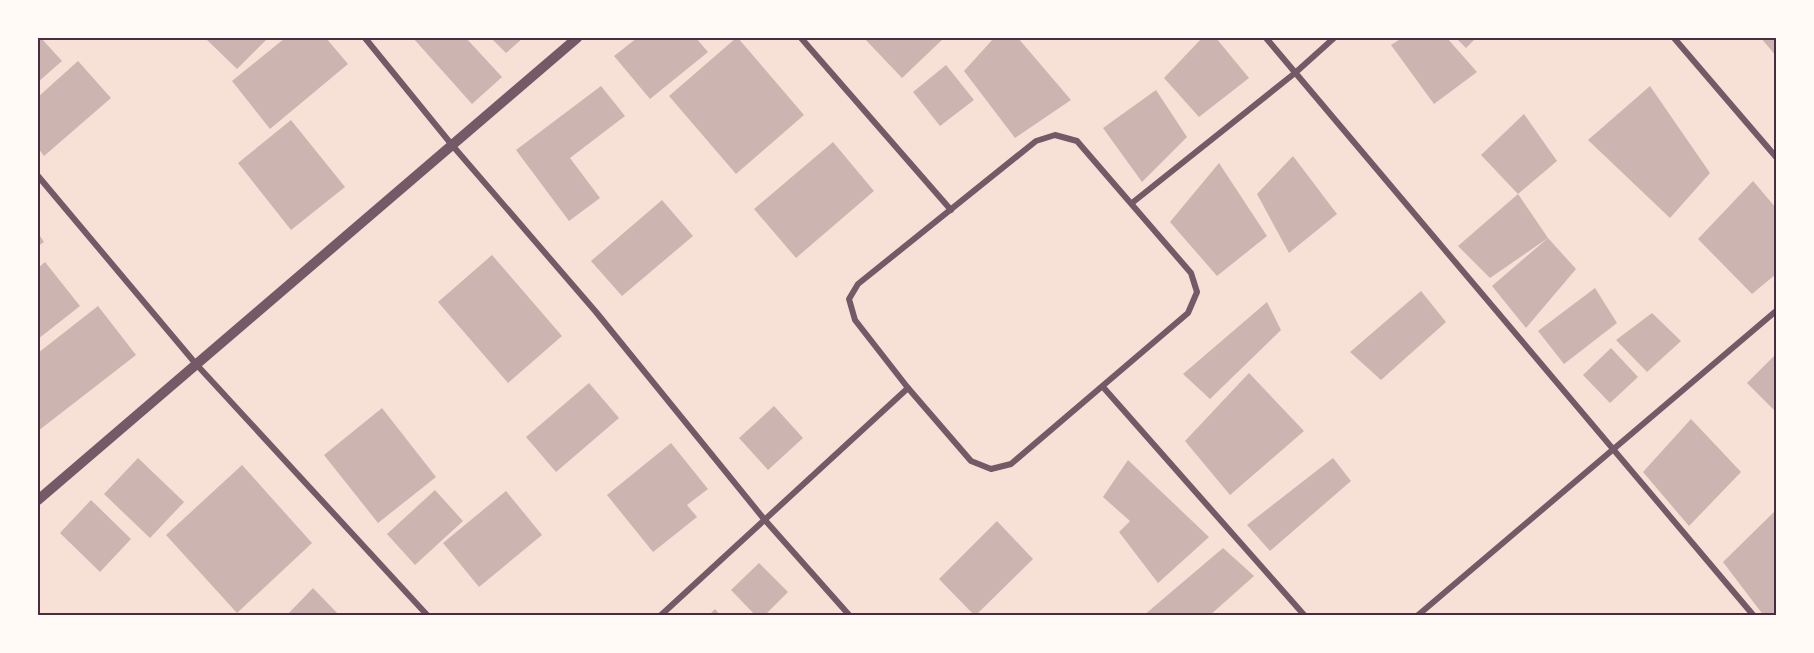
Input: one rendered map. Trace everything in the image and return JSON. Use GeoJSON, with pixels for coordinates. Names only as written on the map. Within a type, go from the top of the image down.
{"type":"FeatureCollection","features":[{"type":"Feature","properties":{"kind":"street"},"geometry":{"type":"LineString","coordinates":[[365,38],[452,144],[596,312],[764,519],[850,615]]}},
{"type":"Feature","properties":{"kind":"street"},"geometry":{"type":"LineString","coordinates":[[38,500],[577,38]]}},
{"type":"Feature","properties":{"kind":"street"},"geometry":{"type":"LineString","coordinates":[[801,38],[951,210]]}},
{"type":"Feature","properties":{"kind":"street"},"geometry":{"type":"LineString","coordinates":[[1266,38],[1754,615]]}},
{"type":"Feature","properties":{"kind":"street"},"geometry":{"type":"LineString","coordinates":[[1132,203],[1295,73],[1334,38]]}},
{"type":"Feature","properties":{"kind":"street"},"geometry":{"type":"LineString","coordinates":[[1674,38],[1776,157]]}},
{"type":"Feature","properties":{"kind":"street"},"geometry":{"type":"LineString","coordinates":[[1055,135],[1077,141],[1132,203],[1191,273],[1197,292],[1188,313],[1011,464],[991,469],[971,461],[908,388],[855,320],[849,299],[858,284],[1036,141],[1055,135]]}},
{"type":"Feature","properties":{"kind":"street"},"geometry":{"type":"LineString","coordinates":[[38,176],[196,364],[428,615]]}},
{"type":"Feature","properties":{"kind":"street"},"geometry":{"type":"LineString","coordinates":[[1417,615],[1776,311]]}},
{"type":"Feature","properties":{"kind":"street"},"geometry":{"type":"LineString","coordinates":[[1102,387],[1305,615]]}},
{"type":"Feature","properties":{"kind":"street"},"geometry":{"type":"LineString","coordinates":[[660,615],[908,388]]}},
{"type":"Feature","properties":{"kind":"building"},"geometry":{"type":"Polygon","coordinates":[[[38,38],[41,38],[62,61],[38,82],[38,38]]]}},
{"type":"Feature","properties":{"kind":"building"},"geometry":{"type":"Polygon","coordinates":[[[205,38],[268,38],[237,69],[205,38]]]}},
{"type":"Feature","properties":{"kind":"building"},"geometry":{"type":"Polygon","coordinates":[[[285,38],[326,38],[348,64],[270,129],[232,81],[285,38]]]}},
{"type":"Feature","properties":{"kind":"building"},"geometry":{"type":"Polygon","coordinates":[[[413,38],[466,38],[502,77],[472,104],[413,38]]]}},
{"type":"Feature","properties":{"kind":"building"},"geometry":{"type":"Polygon","coordinates":[[[491,38],[523,38],[506,53],[491,38]]]}},
{"type":"Feature","properties":{"kind":"building"},"geometry":{"type":"Polygon","coordinates":[[[637,38],[696,38],[708,52],[650,99],[614,56],[637,38]]]}},
{"type":"Feature","properties":{"kind":"building"},"geometry":{"type":"Polygon","coordinates":[[[736,38],[804,115],[736,174],[669,96],[736,38]]]}},
{"type":"Feature","properties":{"kind":"building"},"geometry":{"type":"Polygon","coordinates":[[[864,38],[944,38],[902,78],[864,38]]]}},
{"type":"Feature","properties":{"kind":"building"},"geometry":{"type":"Polygon","coordinates":[[[994,38],[1018,38],[1071,100],[1015,138],[964,71],[994,38]]]}},
{"type":"Feature","properties":{"kind":"building"},"geometry":{"type":"Polygon","coordinates":[[[1202,38],[1216,38],[1249,78],[1199,117],[1164,78],[1202,38]]]}},
{"type":"Feature","properties":{"kind":"building"},"geometry":{"type":"Polygon","coordinates":[[[1402,38],[1447,38],[1477,72],[1434,104],[1391,45],[1402,38]]]}},
{"type":"Feature","properties":{"kind":"building"},"geometry":{"type":"Polygon","coordinates":[[[1456,38],[1476,38],[1466,48],[1456,38]]]}},
{"type":"Feature","properties":{"kind":"building"},"geometry":{"type":"Polygon","coordinates":[[[1761,38],[1776,38],[1776,56],[1761,38]]]}},
{"type":"Feature","properties":{"kind":"building"},"geometry":{"type":"Polygon","coordinates":[[[78,61],[111,98],[44,156],[38,148],[38,97],[78,61]]]}},
{"type":"Feature","properties":{"kind":"building"},"geometry":{"type":"Polygon","coordinates":[[[946,65],[974,100],[940,126],[913,92],[946,65]]]}},
{"type":"Feature","properties":{"kind":"building"},"geometry":{"type":"Polygon","coordinates":[[[601,86],[625,116],[570,158],[600,198],[569,221],[516,150],[601,86]]]}},
{"type":"Feature","properties":{"kind":"building"},"geometry":{"type":"Polygon","coordinates":[[[1650,86],[1710,173],[1670,218],[1588,140],[1650,86]]]}},
{"type":"Feature","properties":{"kind":"building"},"geometry":{"type":"Polygon","coordinates":[[[1156,90],[1187,137],[1142,182],[1103,128],[1156,90]]]}},
{"type":"Feature","properties":{"kind":"building"},"geometry":{"type":"Polygon","coordinates":[[[1524,114],[1557,161],[1518,194],[1481,155],[1524,114]]]}},
{"type":"Feature","properties":{"kind":"building"},"geometry":{"type":"Polygon","coordinates":[[[291,120],[345,187],[291,230],[238,163],[291,120]]]}},
{"type":"Feature","properties":{"kind":"building"},"geometry":{"type":"Polygon","coordinates":[[[833,142],[874,191],[796,258],[754,209],[833,142]]]}},
{"type":"Feature","properties":{"kind":"building"},"geometry":{"type":"Polygon","coordinates":[[[1293,156],[1337,214],[1289,253],[1257,194],[1293,156]]]}},
{"type":"Feature","properties":{"kind":"building"},"geometry":{"type":"Polygon","coordinates":[[[1219,163],[1267,236],[1217,276],[1170,222],[1219,163]]]}},
{"type":"Feature","properties":{"kind":"building"},"geometry":{"type":"Polygon","coordinates":[[[1753,181],[1776,208],[1776,274],[1752,294],[1698,239],[1753,181]]]}},
{"type":"Feature","properties":{"kind":"building"},"geometry":{"type":"Polygon","coordinates":[[[1518,194],[1548,238],[1490,278],[1458,246],[1518,194]]]}},
{"type":"Feature","properties":{"kind":"building"},"geometry":{"type":"Polygon","coordinates":[[[662,200],[693,236],[622,296],[591,261],[662,200]]]}},
{"type":"Feature","properties":{"kind":"building"},"geometry":{"type":"Polygon","coordinates":[[[38,233],[44,242],[38,246],[38,233]]]}},
{"type":"Feature","properties":{"kind":"building"},"geometry":{"type":"Polygon","coordinates":[[[1548,238],[1576,269],[1526,328],[1492,286],[1548,238]]]}},
{"type":"Feature","properties":{"kind":"building"},"geometry":{"type":"Polygon","coordinates":[[[492,255],[562,336],[508,383],[438,302],[492,255]]]}},
{"type":"Feature","properties":{"kind":"building"},"geometry":{"type":"Polygon","coordinates":[[[45,262],[80,306],[38,339],[38,268],[45,262]]]}},
{"type":"Feature","properties":{"kind":"building"},"geometry":{"type":"Polygon","coordinates":[[[1595,288],[1617,323],[1564,364],[1538,331],[1595,288]]]}},
{"type":"Feature","properties":{"kind":"building"},"geometry":{"type":"Polygon","coordinates":[[[1421,291],[1446,322],[1381,380],[1350,352],[1421,291]]]}},
{"type":"Feature","properties":{"kind":"building"},"geometry":{"type":"Polygon","coordinates":[[[1267,302],[1281,330],[1210,399],[1183,374],[1267,302]]]}},
{"type":"Feature","properties":{"kind":"building"},"geometry":{"type":"Polygon","coordinates":[[[98,306],[136,355],[38,431],[38,353],[98,306]]]}},
{"type":"Feature","properties":{"kind":"building"},"geometry":{"type":"Polygon","coordinates":[[[1652,313],[1681,341],[1647,372],[1616,340],[1652,313]]]}},
{"type":"Feature","properties":{"kind":"building"},"geometry":{"type":"Polygon","coordinates":[[[1611,348],[1638,377],[1610,403],[1583,375],[1611,348]]]}},
{"type":"Feature","properties":{"kind":"building"},"geometry":{"type":"Polygon","coordinates":[[[1776,354],[1776,412],[1747,383],[1776,354]]]}},
{"type":"Feature","properties":{"kind":"building"},"geometry":{"type":"Polygon","coordinates":[[[1249,373],[1304,431],[1230,495],[1185,441],[1249,373]]]}},
{"type":"Feature","properties":{"kind":"building"},"geometry":{"type":"Polygon","coordinates":[[[589,383],[619,418],[556,472],[526,437],[589,383]]]}},
{"type":"Feature","properties":{"kind":"building"},"geometry":{"type":"Polygon","coordinates":[[[774,406],[803,438],[768,470],[739,438],[774,406]]]}},
{"type":"Feature","properties":{"kind":"building"},"geometry":{"type":"Polygon","coordinates":[[[382,408],[436,477],[378,523],[324,455],[382,408]]]}},
{"type":"Feature","properties":{"kind":"building"},"geometry":{"type":"Polygon","coordinates":[[[1691,419],[1741,472],[1689,526],[1643,472],[1691,419]]]}},
{"type":"Feature","properties":{"kind":"building"},"geometry":{"type":"Polygon","coordinates":[[[671,443],[708,489],[687,505],[697,517],[653,552],[607,495],[671,443]]]}},
{"type":"Feature","properties":{"kind":"building"},"geometry":{"type":"Polygon","coordinates":[[[138,458],[184,502],[150,538],[104,494],[138,458]]]}},
{"type":"Feature","properties":{"kind":"building"},"geometry":{"type":"Polygon","coordinates":[[[1333,458],[1351,481],[1270,551],[1247,525],[1333,458]]]}},
{"type":"Feature","properties":{"kind":"building"},"geometry":{"type":"Polygon","coordinates":[[[1128,460],[1209,537],[1158,583],[1119,532],[1130,521],[1103,497],[1128,460]]]}},
{"type":"Feature","properties":{"kind":"building"},"geometry":{"type":"Polygon","coordinates":[[[242,465],[312,543],[237,613],[166,535],[242,465]]]}},
{"type":"Feature","properties":{"kind":"building"},"geometry":{"type":"Polygon","coordinates":[[[435,490],[463,521],[415,565],[387,534],[435,490]]]}},
{"type":"Feature","properties":{"kind":"building"},"geometry":{"type":"Polygon","coordinates":[[[506,491],[542,535],[479,587],[443,543],[506,491]]]}},
{"type":"Feature","properties":{"kind":"building"},"geometry":{"type":"Polygon","coordinates":[[[91,500],[131,539],[100,572],[60,533],[91,500]]]}},
{"type":"Feature","properties":{"kind":"building"},"geometry":{"type":"Polygon","coordinates":[[[1776,510],[1776,616],[1764,616],[1723,562],[1776,510]]]}},
{"type":"Feature","properties":{"kind":"building"},"geometry":{"type":"Polygon","coordinates":[[[997,521],[1033,559],[975,616],[939,579],[997,521]]]}},
{"type":"Feature","properties":{"kind":"building"},"geometry":{"type":"Polygon","coordinates":[[[1223,548],[1254,576],[1209,616],[1143,616],[1223,548]]]}},
{"type":"Feature","properties":{"kind":"building"},"geometry":{"type":"Polygon","coordinates":[[[759,563],[788,592],[764,616],[756,616],[731,590],[759,563]]]}},
{"type":"Feature","properties":{"kind":"building"},"geometry":{"type":"Polygon","coordinates":[[[313,588],[340,616],[286,616],[313,588]]]}},
{"type":"Feature","properties":{"kind":"building"},"geometry":{"type":"Polygon","coordinates":[[[715,609],[721,616],[708,616],[715,609]]]}}]}
